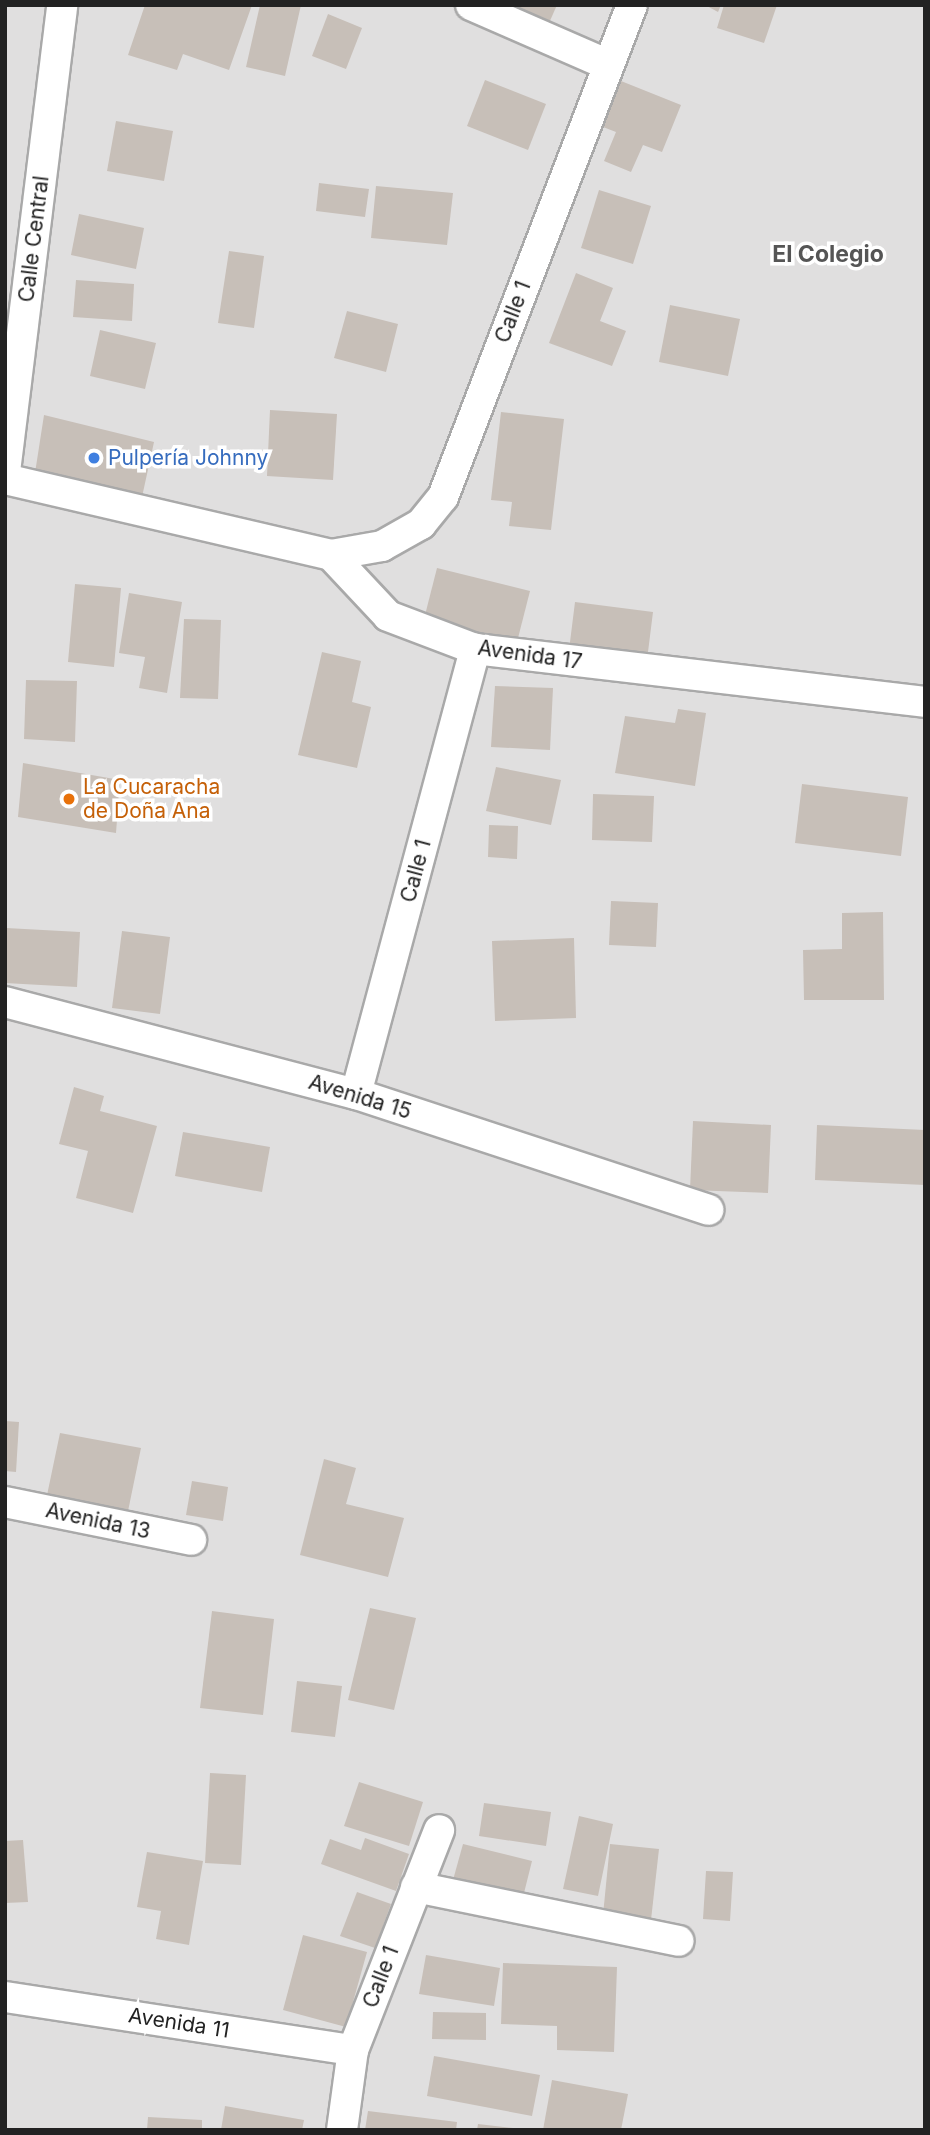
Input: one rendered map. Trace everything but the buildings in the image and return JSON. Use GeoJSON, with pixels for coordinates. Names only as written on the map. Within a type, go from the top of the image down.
{"type":"FeatureCollection","features":[{"type":"Feature","properties":{"kind":"street","name":"Calle Central"},"geometry":{"type":"LineString","coordinates":[[5,472],[62,5]]}},
{"type":"Feature","properties":{"kind":"street"},"geometry":{"type":"LineString","coordinates":[[471,5],[606,64]]}},
{"type":"Feature","properties":{"kind":"street","name":"Calle 1"},"geometry":{"type":"LineString","coordinates":[[331,555],[382,546],[421,524],[443,497],[606,64],[632,5]]}},
{"type":"Feature","properties":{"kind":"street"},"geometry":{"type":"LineString","coordinates":[[5,479],[331,555]]}},
{"type":"Feature","properties":{"kind":"street","name":"Avenida 17"},"geometry":{"type":"LineString","coordinates":[[331,555],[388,616],[475,649],[925,702]]}},
{"type":"Feature","properties":{"kind":"street","name":"Calle 1"},"geometry":{"type":"LineString","coordinates":[[356,1094],[475,649]]}},
{"type":"Feature","properties":{"kind":"street","name":"Avenida 15"},"geometry":{"type":"LineString","coordinates":[[5,1002],[356,1094],[708,1210]]}},
{"type":"Feature","properties":{"kind":"street","name":"Avenida 13"},"geometry":{"type":"LineString","coordinates":[[5,1502],[191,1540]]}},
{"type":"Feature","properties":{"kind":"street","name":"Calle 1"},"geometry":{"type":"LineString","coordinates":[[342,2130],[353,2050],[439,1830]]}},
{"type":"Feature","properties":{"kind":"street"},"geometry":{"type":"LineString","coordinates":[[416,1887],[677,1941]]}},
{"type":"Feature","properties":{"kind":"street","name":"Avenida 11"},"geometry":{"type":"LineString","coordinates":[[5,1997],[353,2050]]}},
{"type":"Feature","properties":{"kind":"shaded area"},"geometry":{"type":"Polygon","coordinates":[[[5,5],[925,5],[925,2130],[5,2130],[5,5]]]}},
{"type":"Feature","properties":{"kind":"place","name":"Pulpería Johnny"},"geometry":{"type":"Point","coordinates":[94,458]}},
{"type":"Feature","properties":{"kind":"place","name":"La Cucaracha de Doña Ana"},"geometry":{"type":"Point","coordinates":[69,799]}},
{"type":"Feature","properties":{"kind":"district","name":"El Colegio"},"geometry":{"type":"Point","coordinates":[828,254]}}]}
